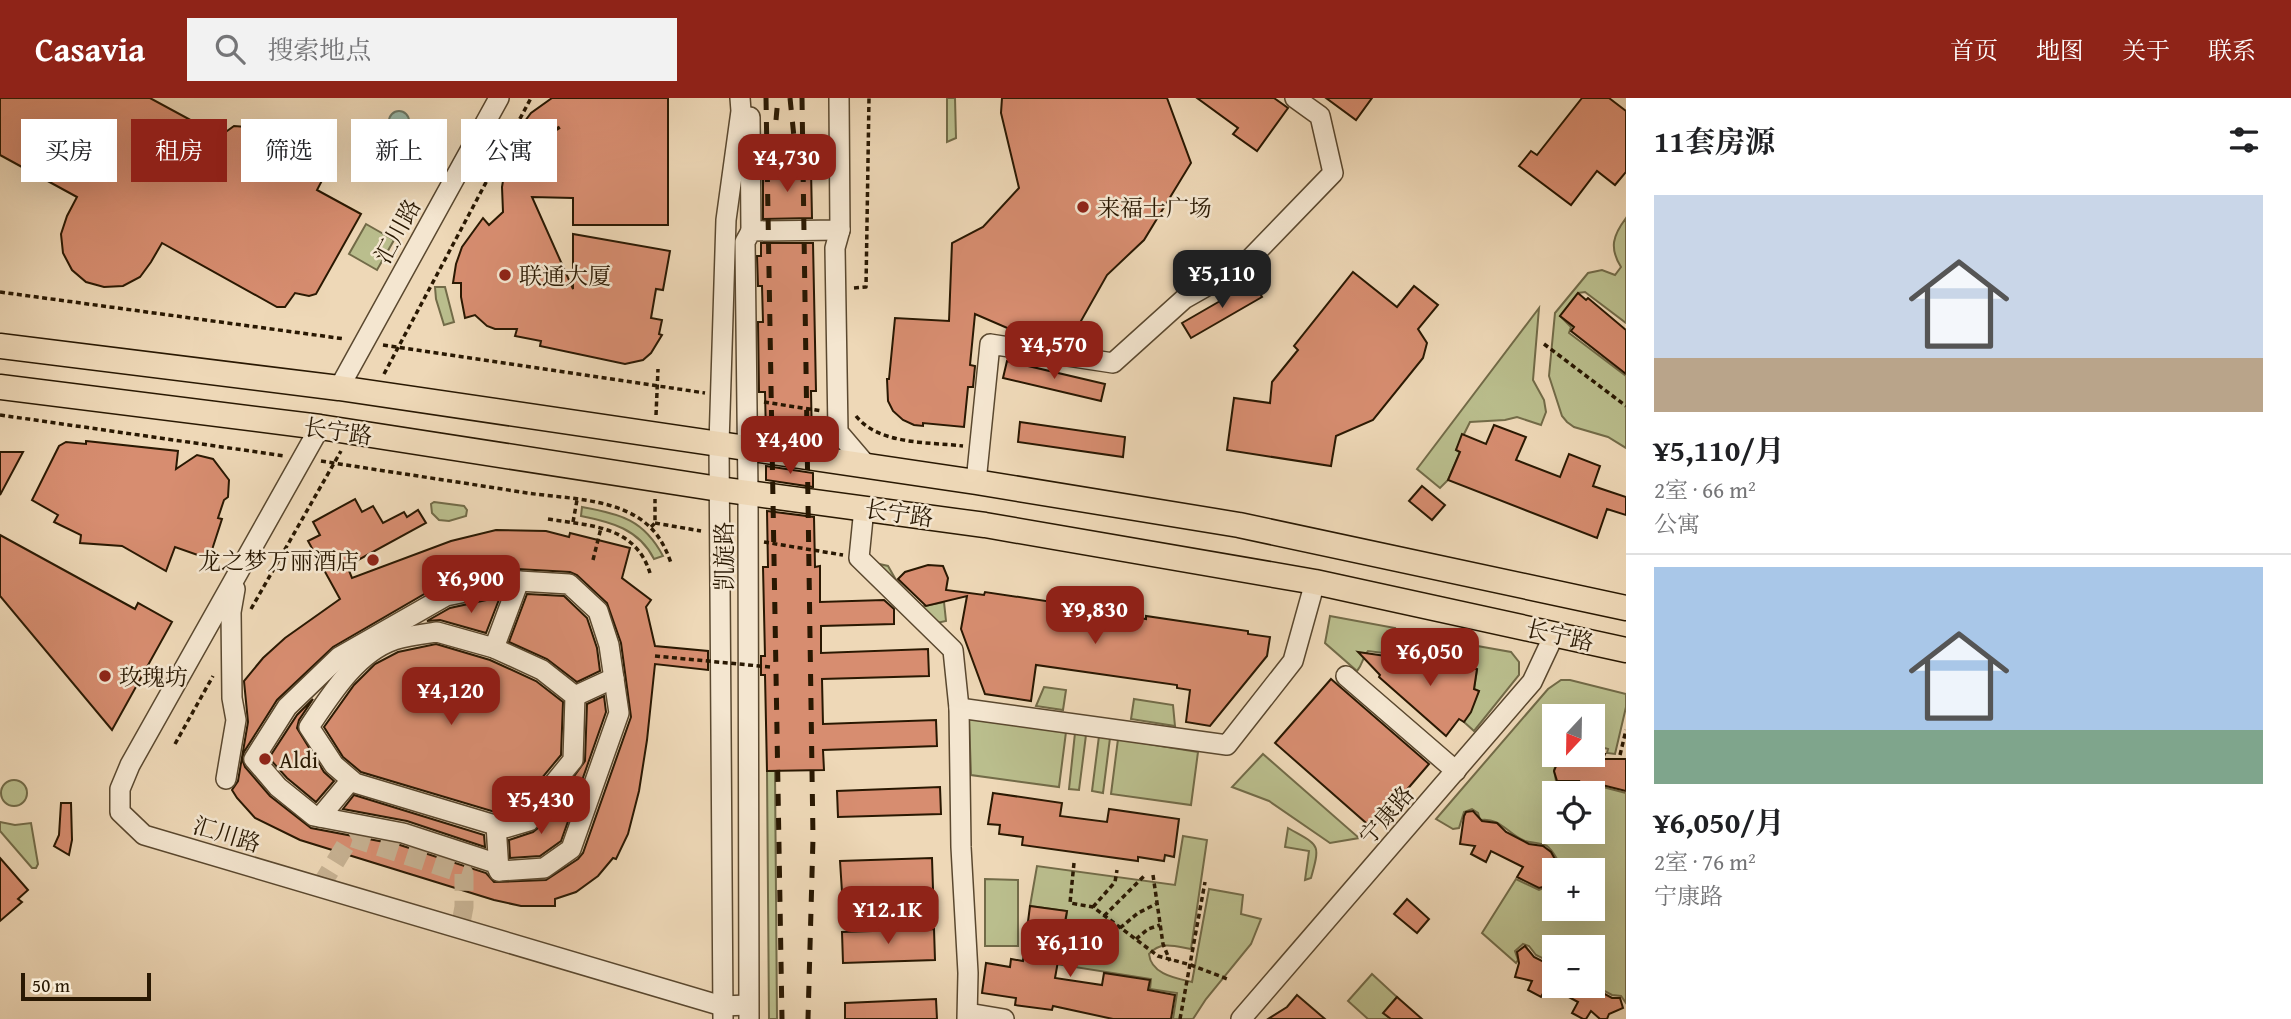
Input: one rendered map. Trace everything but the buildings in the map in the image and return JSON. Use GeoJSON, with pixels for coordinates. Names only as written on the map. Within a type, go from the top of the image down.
{"type":"FeatureCollection","features":[{"type":"Feature","properties":{"kind":"main road","name":"长宁路"},"geometry":{"type":"LineString","coordinates":[[0,346],[339,388],[976,482],[1238,525],[1626,608]]}},
{"type":"Feature","properties":{"kind":"main road","name":"长宁路"},"geometry":{"type":"LineString","coordinates":[[0,387],[320,427],[719,489],[985,525],[1315,582],[1626,650]]}},
{"type":"Feature","properties":{"kind":"street","name":"汇川路"},"geometry":{"type":"LineString","coordinates":[[339,388],[499,98]]}},
{"type":"Feature","properties":{"kind":"street","name":"凯旋路"},"geometry":{"type":"LineString","coordinates":[[722,1012],[719,444],[726,220],[740,98]]}},
{"type":"Feature","properties":{"kind":"street","name":"凯旋路"},"geometry":{"type":"LineString","coordinates":[[748,1012],[745,242],[751,231],[750,98]]}},
{"type":"Feature","properties":{"kind":"street"},"geometry":{"type":"LineString","coordinates":[[839,98],[841,230],[835,248],[848,412],[838,432],[867,466]]}},
{"type":"Feature","properties":{"kind":"street"},"geometry":{"type":"LineString","coordinates":[[976,482],[990,344],[1113,363],[1184,299],[1244,265],[1333,173],[1320,116],[1295,98]]}},
{"type":"Feature","properties":{"kind":"street"},"geometry":{"type":"LineString","coordinates":[[751,231],[841,230]]}},
{"type":"Feature","properties":{"kind":"street","name":"汇川路"},"geometry":{"type":"LineString","coordinates":[[320,427],[130,765],[120,789],[120,812],[145,835],[722,1012],[748,1012]]}},
{"type":"Feature","properties":{"kind":"street"},"geometry":{"type":"LineString","coordinates":[[864,508],[859,558],[953,650],[958,708],[968,1016],[1004,1019]]}},
{"type":"Feature","properties":{"kind":"street"},"geometry":{"type":"LineString","coordinates":[[226,779],[236,720],[232,698],[231,612],[238,573]]}},
{"type":"Feature","properties":{"kind":"street"},"geometry":{"type":"LineString","coordinates":[[495,648],[519,581]]}},
{"type":"Feature","properties":{"kind":"street"},"geometry":{"type":"LineString","coordinates":[[519,581],[569,584],[598,611],[608,645],[618,713],[571,849],[544,868],[499,872],[495,863],[403,833],[314,816],[278,787],[254,759],[287,706],[339,657],[446,596],[519,581]]}},
{"type":"Feature","properties":{"kind":"street"},"geometry":{"type":"LineString","coordinates":[[958,708],[1227,744],[1293,661],[1315,582]]}},
{"type":"Feature","properties":{"kind":"street"},"geometry":{"type":"LineString","coordinates":[[309,727],[325,703],[362,659],[392,640],[438,632],[495,648],[541,670],[575,696]]}},
{"type":"Feature","properties":{"kind":"street","name":"宁康路"},"geometry":{"type":"LineString","coordinates":[[1241,1019],[1532,682],[1555,633]]}},
{"type":"Feature","properties":{"kind":"street"},"geometry":{"type":"LineString","coordinates":[[1346,676],[1456,771]]}},
{"type":"Feature","properties":{"kind":"street"},"geometry":{"type":"LineString","coordinates":[[575,696],[614,678]]}},
{"type":"Feature","properties":{"kind":"street"},"geometry":{"type":"LineString","coordinates":[[287,706],[309,727],[334,765],[355,783],[505,828],[530,821],[546,793],[573,760],[575,696]]}},
{"type":"Feature","properties":{"kind":"street"},"geometry":{"type":"LineString","coordinates":[[320,817],[351,780]]}},
{"type":"Feature","properties":{"kind":"street"},"geometry":{"type":"LineString","coordinates":[[546,793],[586,804]]}},
{"type":"Feature","properties":{"kind":"street"},"geometry":{"type":"LineString","coordinates":[[496,825],[499,872]]}},
{"type":"Feature","properties":{"kind":"path"},"geometry":{"type":"LineString","coordinates":[[846,288],[866,287],[869,98]]}},
{"type":"Feature","properties":{"kind":"path"},"geometry":{"type":"LineString","coordinates":[[0,292],[364,342],[722,396]]}},
{"type":"Feature","properties":{"kind":"path"},"geometry":{"type":"LineString","coordinates":[[1544,344],[1626,406]]}},
{"type":"Feature","properties":{"kind":"path"},"geometry":{"type":"LineString","coordinates":[[657,386],[658,369]]}},
{"type":"Feature","properties":{"kind":"path"},"geometry":{"type":"LineString","coordinates":[[745,399],[848,412],[868,427],[888,437],[979,448]]}},
{"type":"Feature","properties":{"kind":"path"},"geometry":{"type":"LineString","coordinates":[[0,415],[302,458],[620,509],[651,527],[660,538],[671,563]]}},
{"type":"Feature","properties":{"kind":"path"},"geometry":{"type":"LineString","coordinates":[[573,523],[577,500]]}},
{"type":"Feature","properties":{"kind":"path"},"geometry":{"type":"LineString","coordinates":[[651,527],[655,523],[655,515]]}},
{"type":"Feature","properties":{"kind":"path"},"geometry":{"type":"LineString","coordinates":[[548,519],[601,528],[623,536],[642,552],[650,573]]}},
{"type":"Feature","properties":{"kind":"path"},"geometry":{"type":"LineString","coordinates":[[655,523],[662,524]]}},
{"type":"Feature","properties":{"kind":"path"},"geometry":{"type":"LineString","coordinates":[[593,560],[601,528]]}},
{"type":"Feature","properties":{"kind":"path"},"geometry":{"type":"LineString","coordinates":[[655,656],[770,667]]}},
{"type":"Feature","properties":{"kind":"path"},"geometry":{"type":"LineString","coordinates":[[1620,755],[1626,732]]}},
{"type":"Feature","properties":{"kind":"path"},"geometry":{"type":"LineString","coordinates":[[1074,863],[1070,903],[1093,907],[1158,956],[1230,980]]}},
{"type":"Feature","properties":{"kind":"path"},"geometry":{"type":"LineString","coordinates":[[1093,907],[1115,882],[1117,870]]}},
{"type":"Feature","properties":{"kind":"path"},"geometry":{"type":"LineString","coordinates":[[1104,916],[1146,874]]}},
{"type":"Feature","properties":{"kind":"path"},"geometry":{"type":"LineString","coordinates":[[1153,875],[1163,944],[1170,961]]}},
{"type":"Feature","properties":{"kind":"path"},"geometry":{"type":"LineString","coordinates":[[1180,1019],[1205,882]]}},
{"type":"Feature","properties":{"kind":"path"},"geometry":{"type":"LineString","coordinates":[[1120,928],[1138,913],[1157,904]]}},
{"type":"Feature","properties":{"kind":"path"},"geometry":{"type":"LineString","coordinates":[[1136,939],[1147,929],[1160,925]]}},
{"type":"Feature","properties":{"kind":"green space"},"geometry":{"type":"Polygon","coordinates":[[[947,98],[955,98],[956,138],[947,142],[947,98]]]}},
{"type":"Feature","properties":{"kind":"green space"},"geometry":{"type":"Polygon","coordinates":[[[1626,218],[1626,323],[1585,292],[1578,293],[1560,316],[1571,327],[1569,333],[1626,376],[1626,448],[1608,437],[1574,427],[1567,422],[1562,416],[1549,376],[1555,313],[1588,273],[1602,270],[1615,275],[1621,267],[1615,254],[1614,242],[1626,218]]]}},
{"type":"Feature","properties":{"kind":"green space"},"geometry":{"type":"Polygon","coordinates":[[[366,224],[394,240],[377,270],[349,254],[366,224]]]}},
{"type":"Feature","properties":{"kind":"green space"},"geometry":{"type":"Polygon","coordinates":[[[435,287],[445,287],[454,322],[444,325],[435,287]]]}},
{"type":"Feature","properties":{"kind":"green space"},"geometry":{"type":"Polygon","coordinates":[[[1539,308],[1533,380],[1544,400],[1546,412],[1541,425],[1517,417],[1470,422],[1456,450],[1460,452],[1448,480],[1440,488],[1417,469],[1539,308]]]}},
{"type":"Feature","properties":{"kind":"green space"},"geometry":{"type":"Polygon","coordinates":[[[434,502],[464,506],[467,510],[466,516],[449,521],[439,520],[432,513],[431,504],[434,502]]]}},
{"type":"Feature","properties":{"kind":"green space"},"geometry":{"type":"Polygon","coordinates":[[[582,507],[630,521],[648,534],[663,556],[654,559],[640,540],[623,529],[581,516],[582,507]]]}},
{"type":"Feature","properties":{"kind":"green space"},"geometry":{"type":"Polygon","coordinates":[[[875,563],[888,566],[896,580],[920,607],[944,602],[946,621],[932,624],[875,563]]]}},
{"type":"Feature","properties":{"kind":"green space"},"geometry":{"type":"Polygon","coordinates":[[[1330,616],[1395,628],[1391,654],[1368,651],[1357,671],[1325,643],[1330,616]]]}},
{"type":"Feature","properties":{"kind":"green space"},"geometry":{"type":"Polygon","coordinates":[[[1455,642],[1511,652],[1519,662],[1519,675],[1474,731],[1464,722],[1479,691],[1474,689],[1477,670],[1451,666],[1455,642]]]}},
{"type":"Feature","properties":{"kind":"green space"},"geometry":{"type":"Polygon","coordinates":[[[1561,680],[1570,680],[1626,694],[1626,707],[1615,754],[1607,753],[1608,749],[1605,748],[1605,704],[1542,704],[1542,767],[1555,767],[1556,781],[1542,781],[1542,844],[1605,844],[1605,788],[1626,793],[1626,1003],[1621,996],[1605,991],[1605,935],[1542,935],[1542,958],[1523,944],[1515,951],[1518,960],[1516,963],[1482,933],[1516,879],[1539,890],[1542,889],[1542,921],[1605,921],[1605,858],[1556,858],[1547,846],[1525,841],[1499,823],[1480,820],[1478,813],[1472,809],[1464,812],[1459,828],[1453,829],[1436,819],[1548,689],[1561,680]]]}},
{"type":"Feature","properties":{"kind":"green space"},"geometry":{"type":"Polygon","coordinates":[[[1044,687],[1066,690],[1063,710],[1036,706],[1044,687]]]}},
{"type":"Feature","properties":{"kind":"green space"},"geometry":{"type":"Polygon","coordinates":[[[1134,699],[1173,705],[1175,726],[1131,719],[1134,699]]]}},
{"type":"Feature","properties":{"kind":"green space"},"geometry":{"type":"Polygon","coordinates":[[[969,719],[1066,732],[1059,787],[971,775],[969,719]]]}},
{"type":"Feature","properties":{"kind":"green space"},"geometry":{"type":"Polygon","coordinates":[[[1075,733],[1086,735],[1079,790],[1069,789],[1075,733]]]}},
{"type":"Feature","properties":{"kind":"green space"},"geometry":{"type":"Polygon","coordinates":[[[1099,736],[1110,738],[1103,793],[1092,791],[1099,736]]]}},
{"type":"Feature","properties":{"kind":"green space"},"geometry":{"type":"Polygon","coordinates":[[[1118,739],[1198,752],[1191,805],[1111,794],[1118,739]]]}},
{"type":"Feature","properties":{"kind":"green space"},"geometry":{"type":"Polygon","coordinates":[[[1263,754],[1359,838],[1330,843],[1269,801],[1232,787],[1263,754]]]}},
{"type":"Feature","properties":{"kind":"green space"},"geometry":{"type":"Polygon","coordinates":[[[767,771],[775,771],[777,1019],[769,1019],[767,771]]]}},
{"type":"Feature","properties":{"kind":"green space"},"geometry":{"type":"Polygon","coordinates":[[[14,780],[23,784],[27,793],[23,802],[14,806],[5,802],[1,793],[5,784],[14,780]]]}},
{"type":"Feature","properties":{"kind":"green space"},"geometry":{"type":"Polygon","coordinates":[[[0,822],[15,825],[31,823],[38,864],[36,868],[32,868],[0,831],[0,822]]]}},
{"type":"Feature","properties":{"kind":"green space"},"geometry":{"type":"Polygon","coordinates":[[[1288,828],[1315,846],[1316,858],[1311,878],[1305,880],[1309,851],[1285,847],[1288,828]]]}},
{"type":"Feature","properties":{"kind":"green space"},"geometry":{"type":"Polygon","coordinates":[[[1183,836],[1207,840],[1191,949],[1158,947],[1149,954],[1154,966],[1165,974],[1192,982],[1209,889],[1243,895],[1241,914],[1261,919],[1251,944],[1193,1019],[1173,1019],[1177,993],[1150,989],[1151,979],[1024,959],[1026,937],[1063,941],[1067,911],[1030,906],[1037,866],[1175,885],[1183,836]]]}},
{"type":"Feature","properties":{"kind":"green space"},"geometry":{"type":"Polygon","coordinates":[[[985,879],[1018,880],[1018,946],[985,946],[985,879]]]}},
{"type":"Feature","properties":{"kind":"green space"},"geometry":{"type":"Polygon","coordinates":[[[1372,974],[1397,997],[1384,1013],[1390,1019],[1368,1019],[1348,1001],[1372,974]]]}},
{"type":"Feature","properties":{"kind":"shaded area"},"geometry":{"type":"Polygon","coordinates":[[[399,111],[408,117],[390,119],[392,114],[399,111]]]}},
{"type":"Feature","properties":{"kind":"tunnel"},"geometry":{"type":"LineString","coordinates":[[320,887],[348,841],[353,838],[464,874],[464,907],[460,928]]}},
{"type":"Feature","properties":{"kind":"railway"},"geometry":{"type":"LineString","coordinates":[[766,98],[782,1019]]}},
{"type":"Feature","properties":{"kind":"railway"},"geometry":{"type":"LineString","coordinates":[[776,120],[778,98]]}},
{"type":"Feature","properties":{"kind":"railway"},"geometry":{"type":"LineString","coordinates":[[790,98],[795,147]]}},
{"type":"Feature","properties":{"kind":"railway"},"geometry":{"type":"LineString","coordinates":[[802,98],[813,838],[808,1019]]}},
{"type":"Feature","properties":{"kind":"place","name":"来福士广场"},"geometry":{"type":"Point","coordinates":[1083,207]}},
{"type":"Feature","properties":{"kind":"place","name":"联通大厦"},"geometry":{"type":"Point","coordinates":[505,275]}},
{"type":"Feature","properties":{"kind":"place","name":"龙之梦万丽酒店"},"geometry":{"type":"Point","coordinates":[373,560]}},
{"type":"Feature","properties":{"kind":"place","name":"玫瑰坊"},"geometry":{"type":"Point","coordinates":[105,676]}},
{"type":"Feature","properties":{"kind":"place","name":"Aldi"},"geometry":{"type":"Point","coordinates":[265,759]}}]}
